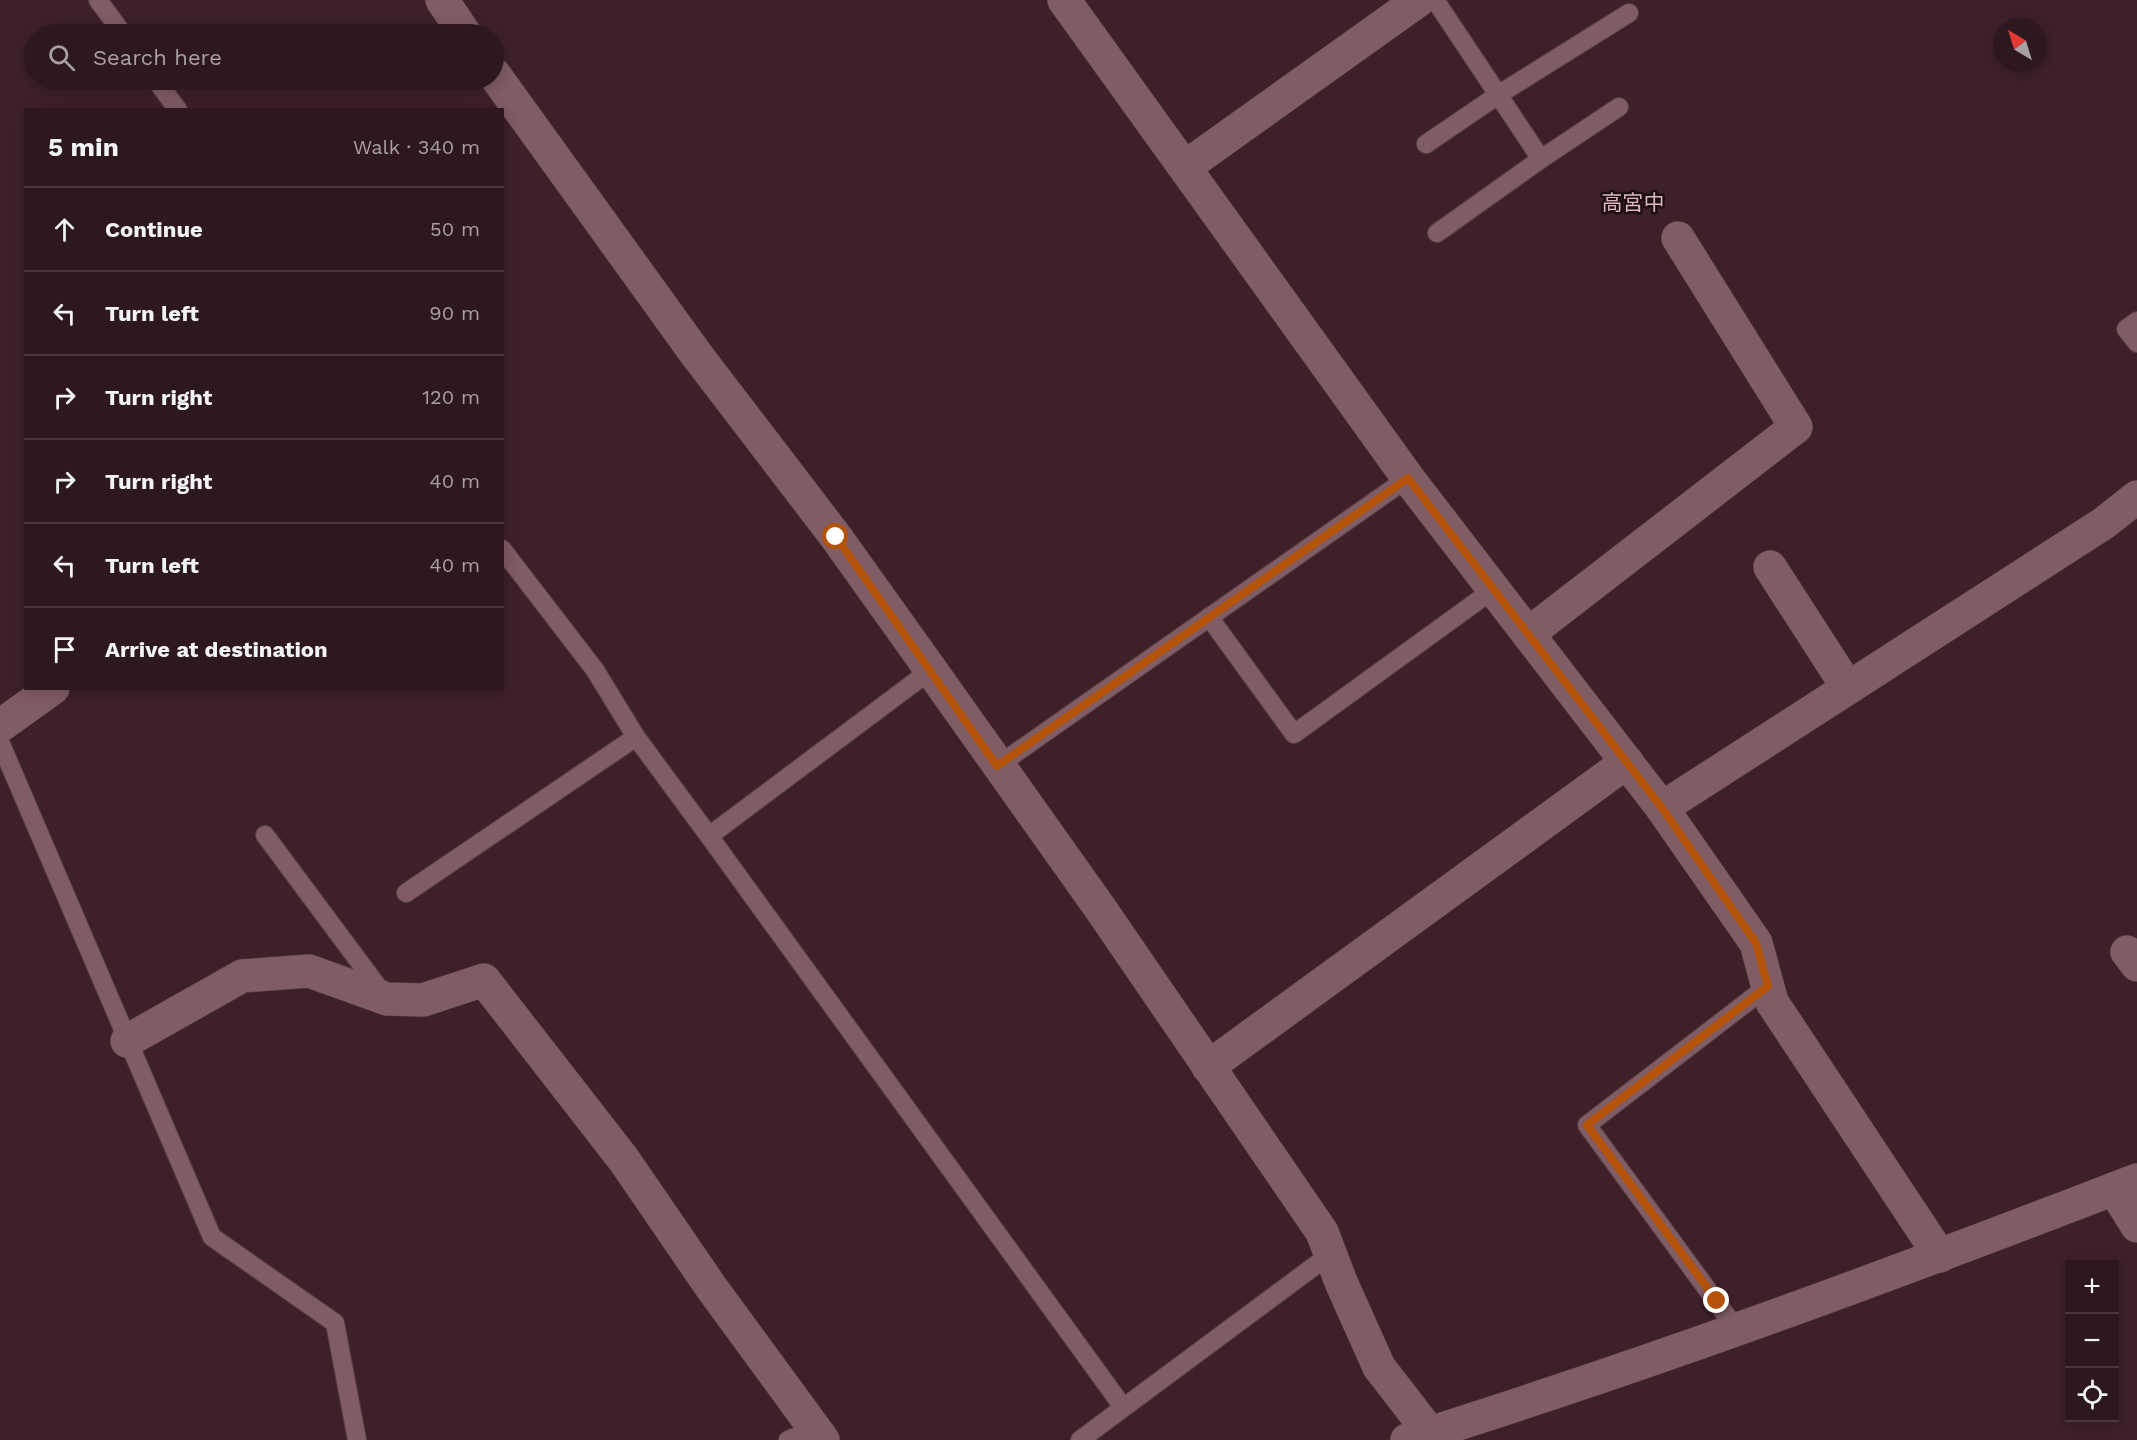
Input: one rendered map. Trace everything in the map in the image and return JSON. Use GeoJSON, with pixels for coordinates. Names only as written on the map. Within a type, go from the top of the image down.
{"type":"FeatureCollection","features":[{"type":"Feature","properties":{"kind":"street"},"geometry":{"type":"LineString","coordinates":[[442,0],[458,24]]}},
{"type":"Feature","properties":{"kind":"street"},"geometry":{"type":"LineString","coordinates":[[1064,0],[1408,478],[1662,808],[1756,943],[1772,1002],[1940,1256]]}},
{"type":"Feature","properties":{"kind":"street"},"geometry":{"type":"LineString","coordinates":[[1185,167],[1419,0]]}},
{"type":"Feature","properties":{"kind":"street"},"geometry":{"type":"LineString","coordinates":[[504,88],[689,344],[836,537],[1084,886],[1322,1232],[1332,1253],[1341,1282],[1379,1367],[1424,1438],[1737,1330],[2125,1185],[2137,1226]]}},
{"type":"Feature","properties":{"kind":"street"},"geometry":{"type":"LineString","coordinates":[[1528,634],[1796,427],[1678,238]]}},
{"type":"Feature","properties":{"kind":"street"},"geometry":{"type":"LineString","coordinates":[[1662,808],[2104,523],[2137,497]]}},
{"type":"Feature","properties":{"kind":"street"},"geometry":{"type":"LineString","coordinates":[[1770,567],[1848,688]]}},
{"type":"Feature","properties":{"kind":"street"},"geometry":{"type":"LineString","coordinates":[[0,726],[50,690]]}},
{"type":"Feature","properties":{"kind":"street"},"geometry":{"type":"LineString","coordinates":[[1208,1066],[1627,762]]}},
{"type":"Feature","properties":{"kind":"street"},"geometry":{"type":"LineString","coordinates":[[127,1041],[242,976],[309,970],[387,999],[423,999],[484,980],[624,1160],[809,1436]]}},
{"type":"Feature","properties":{"kind":"lane"},"geometry":{"type":"LineString","coordinates":[[98,0],[116,24]]}},
{"type":"Feature","properties":{"kind":"lane"},"geometry":{"type":"LineString","coordinates":[[1435,0],[1541,159]]}},
{"type":"Feature","properties":{"kind":"lane"},"geometry":{"type":"LineString","coordinates":[[1426,144],[1498,95],[1629,13]]}},
{"type":"Feature","properties":{"kind":"lane"},"geometry":{"type":"LineString","coordinates":[[163,90],[177,108]]}},
{"type":"Feature","properties":{"kind":"lane"},"geometry":{"type":"LineString","coordinates":[[1437,233],[1619,107]]}},
{"type":"Feature","properties":{"kind":"lane"},"geometry":{"type":"LineString","coordinates":[[2137,321],[2126,329],[2137,343]]}},
{"type":"Feature","properties":{"kind":"lane"},"geometry":{"type":"LineString","coordinates":[[997,766],[1408,478]]}},
{"type":"Feature","properties":{"kind":"lane"},"geometry":{"type":"LineString","coordinates":[[504,552],[595,670],[636,737],[1123,1407]]}},
{"type":"Feature","properties":{"kind":"lane"},"geometry":{"type":"LineString","coordinates":[[1209,617],[1294,734],[1494,589]]}},
{"type":"Feature","properties":{"kind":"lane"},"geometry":{"type":"LineString","coordinates":[[709,836],[931,670]]}},
{"type":"Feature","properties":{"kind":"lane"},"geometry":{"type":"LineString","coordinates":[[406,893],[636,737]]}},
{"type":"Feature","properties":{"kind":"lane"},"geometry":{"type":"LineString","coordinates":[[0,742],[212,1237],[335,1323],[357,1440]]}},
{"type":"Feature","properties":{"kind":"lane"},"geometry":{"type":"LineString","coordinates":[[265,835],[387,999]]}},
{"type":"Feature","properties":{"kind":"lane"},"geometry":{"type":"LineString","coordinates":[[1737,1330],[1587,1125],[1768,986]]}},
{"type":"Feature","properties":{"kind":"lane"},"geometry":{"type":"LineString","coordinates":[[1080,1440],[1332,1253]]}},
{"type":"Feature","properties":{"kind":"district","name":"高宮中"},"geometry":{"type":"Point","coordinates":[1633,203]}},
{"type":"Feature","properties":{"kind":"route"},"geometry":{"type":"LineString","coordinates":[[836,537],[997,766],[1408,478],[1662,808],[1756,943],[1768,986],[1587,1125],[1717,1301]]}}]}
